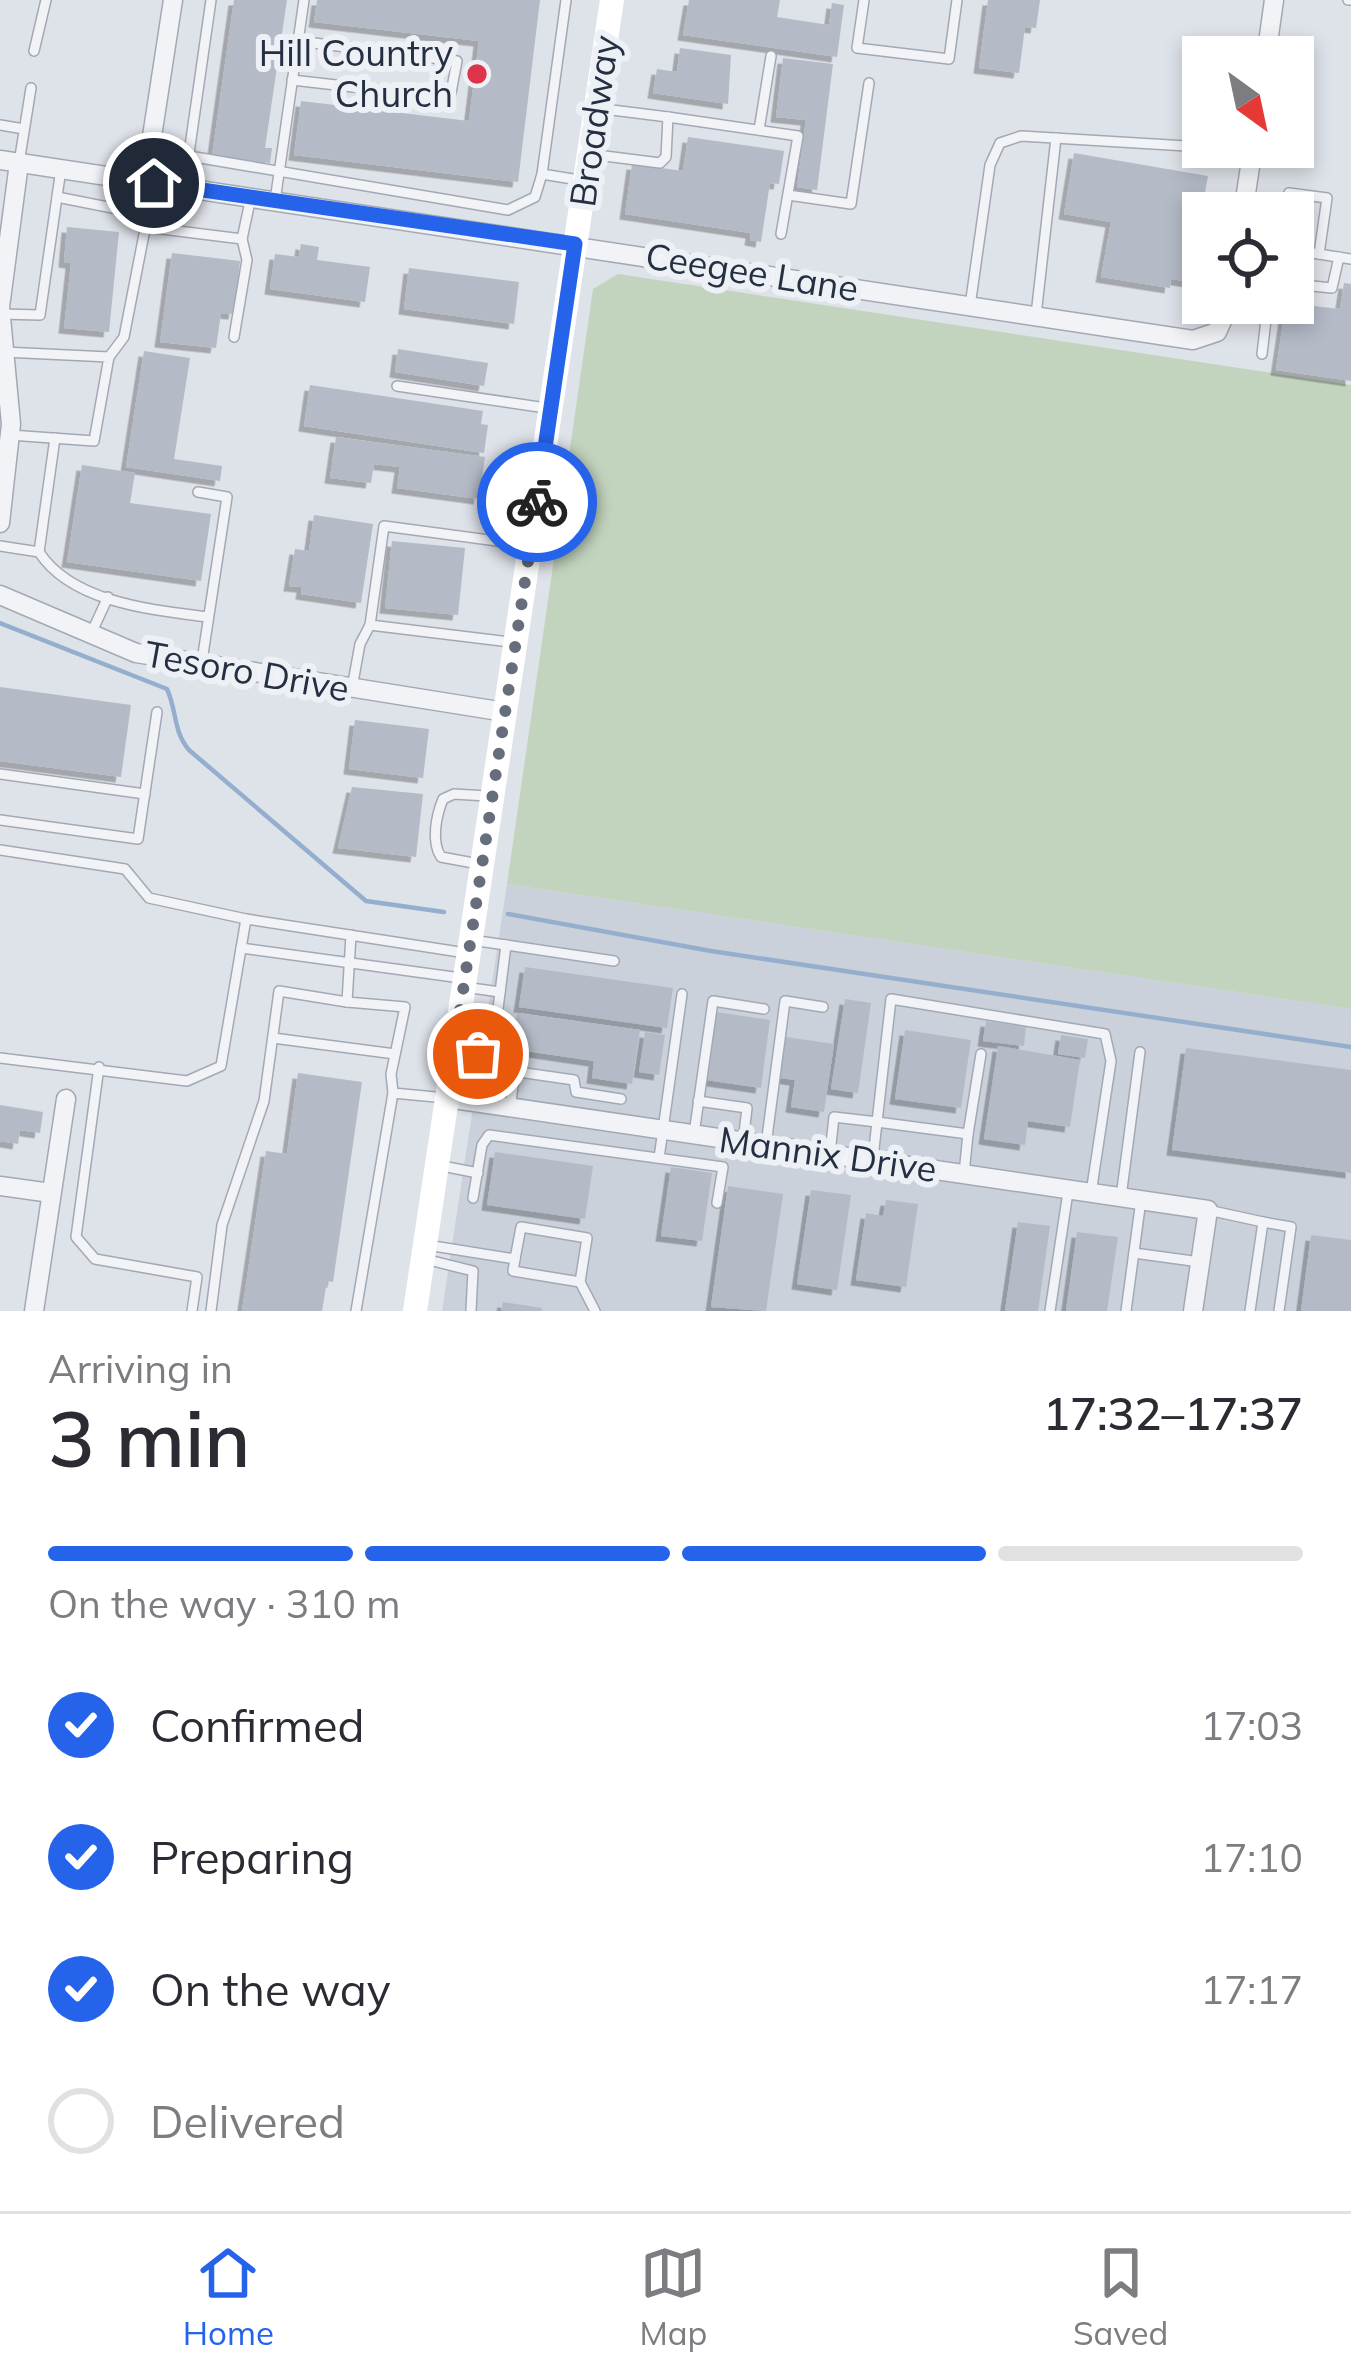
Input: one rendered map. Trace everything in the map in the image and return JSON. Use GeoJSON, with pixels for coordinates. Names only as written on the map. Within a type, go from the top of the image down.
{"type":"FeatureCollection","features":[{"type":"Feature","properties":{"kind":"main road","name":"Broadway"},"geometry":{"type":"LineString","coordinates":[[416,1311],[612,0]]}},
{"type":"Feature","properties":{"kind":"street"},"geometry":{"type":"LineString","coordinates":[[150,183],[172,0]]}},
{"type":"Feature","properties":{"kind":"street"},"geometry":{"type":"LineString","coordinates":[[1269,36],[1274,0]]}},
{"type":"Feature","properties":{"kind":"street"},"geometry":{"type":"LineString","coordinates":[[0,524],[10,435],[1,314],[9,161]]}},
{"type":"Feature","properties":{"kind":"street","name":"Ceegee Lane"},"geometry":{"type":"LineString","coordinates":[[9,161],[1193,340],[1217,332],[1221,324]]}},
{"type":"Feature","properties":{"kind":"street","name":"Tesoro Drive"},"geometry":{"type":"LineString","coordinates":[[0,595],[90,637],[201,667],[505,712]]}},
{"type":"Feature","properties":{"kind":"street","name":"Mannix Drive"},"geometry":{"type":"LineString","coordinates":[[447,1098],[1208,1210]]}},
{"type":"Feature","properties":{"kind":"street"},"geometry":{"type":"LineString","coordinates":[[34,1311],[66,1099]]}},
{"type":"Feature","properties":{"kind":"street"},"geometry":{"type":"LineString","coordinates":[[0,1186],[51,1193]]}},
{"type":"Feature","properties":{"kind":"street"},"geometry":{"type":"LineString","coordinates":[[1193,1311],[1208,1210]]}},
{"type":"Feature","properties":{"kind":"lane"},"geometry":{"type":"LineString","coordinates":[[34,51],[46,0]]}},
{"type":"Feature","properties":{"kind":"lane"},"geometry":{"type":"LineString","coordinates":[[184,188],[211,0]]}},
{"type":"Feature","properties":{"kind":"lane"},"geometry":{"type":"LineString","coordinates":[[274,201],[304,0]]}},
{"type":"Feature","properties":{"kind":"lane"},"geometry":{"type":"LineString","coordinates":[[188,156],[467,203],[520,207],[536,197],[542,174],[566,0]]}},
{"type":"Feature","properties":{"kind":"lane"},"geometry":{"type":"LineString","coordinates":[[864,0],[857,48],[949,58],[957,0]]}},
{"type":"Feature","properties":{"kind":"lane"},"geometry":{"type":"LineString","coordinates":[[292,80],[450,98],[457,61],[298,40]]}},
{"type":"Feature","properties":{"kind":"lane"},"geometry":{"type":"LineString","coordinates":[[758,130],[771,56]]}},
{"type":"Feature","properties":{"kind":"lane"},"geometry":{"type":"LineString","coordinates":[[788,195],[851,204],[869,83]]}},
{"type":"Feature","properties":{"kind":"lane"},"geometry":{"type":"LineString","coordinates":[[9,161],[24,129],[32,88]]}},
{"type":"Feature","properties":{"kind":"lane"},"geometry":{"type":"LineString","coordinates":[[596,108],[799,136],[781,234]]}},
{"type":"Feature","properties":{"kind":"lane"},"geometry":{"type":"LineString","coordinates":[[589,154],[660,163],[666,157],[668,117]]}},
{"type":"Feature","properties":{"kind":"lane"},"geometry":{"type":"LineString","coordinates":[[0,125],[24,129]]}},
{"type":"Feature","properties":{"kind":"lane"},"geometry":{"type":"LineString","coordinates":[[970,306],[994,151],[1010,137],[1182,146]]}},
{"type":"Feature","properties":{"kind":"lane"},"geometry":{"type":"LineString","coordinates":[[1036,316],[1055,138]]}},
{"type":"Feature","properties":{"kind":"lane"},"geometry":{"type":"LineString","coordinates":[[1,314],[40,315],[61,169]]}},
{"type":"Feature","properties":{"kind":"lane"},"geometry":{"type":"LineString","coordinates":[[542,174],[585,181]]}},
{"type":"Feature","properties":{"kind":"lane"},"geometry":{"type":"LineString","coordinates":[[307,206],[310,176]]}},
{"type":"Feature","properties":{"kind":"lane"},"geometry":{"type":"LineString","coordinates":[[10,435],[94,441],[109,357],[124,337],[150,183]]}},
{"type":"Feature","properties":{"kind":"lane"},"geometry":{"type":"LineString","coordinates":[[1314,196],[1328,198],[1319,254]]}},
{"type":"Feature","properties":{"kind":"lane"},"geometry":{"type":"LineString","coordinates":[[57,197],[242,239]]}},
{"type":"Feature","properties":{"kind":"lane"},"geometry":{"type":"LineString","coordinates":[[234,338],[247,260],[242,239],[251,197]]}},
{"type":"Feature","properties":{"kind":"lane"},"geometry":{"type":"LineString","coordinates":[[462,228],[467,203]]}},
{"type":"Feature","properties":{"kind":"lane"},"geometry":{"type":"LineString","coordinates":[[1314,253],[1345,258],[1332,288],[1314,286]]}},
{"type":"Feature","properties":{"kind":"lane"},"geometry":{"type":"LineString","coordinates":[[1262,354],[1266,324]]}},
{"type":"Feature","properties":{"kind":"lane"},"geometry":{"type":"LineString","coordinates":[[4,352],[109,357]]}},
{"type":"Feature","properties":{"kind":"lane"},"geometry":{"type":"LineString","coordinates":[[397,386],[551,409]]}},
{"type":"Feature","properties":{"kind":"lane"},"geometry":{"type":"LineString","coordinates":[[55,438],[39,552],[56,575],[108,597],[208,617]]}},
{"type":"Feature","properties":{"kind":"lane"},"geometry":{"type":"LineString","coordinates":[[198,491],[226,496],[201,667]]}},
{"type":"Feature","properties":{"kind":"lane"},"geometry":{"type":"LineString","coordinates":[[351,689],[360,644],[370,625],[384,526],[530,545]]}},
{"type":"Feature","properties":{"kind":"lane"},"geometry":{"type":"LineString","coordinates":[[0,546],[39,552]]}},
{"type":"Feature","properties":{"kind":"lane"},"geometry":{"type":"LineString","coordinates":[[90,637],[108,597]]}},
{"type":"Feature","properties":{"kind":"lane"},"geometry":{"type":"LineString","coordinates":[[370,625],[516,642]]}},
{"type":"Feature","properties":{"kind":"lane"},"geometry":{"type":"LineString","coordinates":[[0,820],[138,839],[157,712]]}},
{"type":"Feature","properties":{"kind":"lane"},"geometry":{"type":"LineString","coordinates":[[0,774],[145,794]]}},
{"type":"Feature","properties":{"kind":"lane"},"geometry":{"type":"LineString","coordinates":[[482,865],[442,857],[436,849],[438,812],[443,799],[454,794],[493,796]]}},
{"type":"Feature","properties":{"kind":"lane"},"geometry":{"type":"LineString","coordinates":[[0,850],[125,869],[148,898],[351,935],[467,965],[500,992]]}},
{"type":"Feature","properties":{"kind":"lane"},"geometry":{"type":"LineString","coordinates":[[0,1058],[187,1081],[221,1066],[246,919]]}},
{"type":"Feature","properties":{"kind":"lane"},"geometry":{"type":"LineString","coordinates":[[347,1002],[351,935]]}},
{"type":"Feature","properties":{"kind":"lane"},"geometry":{"type":"LineString","coordinates":[[241,948],[349,962],[467,965],[506,945],[614,961]]}},
{"type":"Feature","properties":{"kind":"lane"},"geometry":{"type":"LineString","coordinates":[[506,945],[492,1056],[498,1070],[574,1080],[576,1092],[621,1099]]}},
{"type":"Feature","properties":{"kind":"lane"},"geometry":{"type":"LineString","coordinates":[[211,1311],[222,1225],[264,1100],[279,991],[405,1007],[356,1311]]}},
{"type":"Feature","properties":{"kind":"lane"},"geometry":{"type":"LineString","coordinates":[[659,1158],[682,994]]}},
{"type":"Feature","properties":{"kind":"lane"},"geometry":{"type":"LineString","coordinates":[[873,1160],[891,999],[1105,1034],[1111,1060],[1091,1193]]}},
{"type":"Feature","properties":{"kind":"lane"},"geometry":{"type":"LineString","coordinates":[[694,1134],[713,1001],[764,1009]]}},
{"type":"Feature","properties":{"kind":"lane"},"geometry":{"type":"LineString","coordinates":[[766,1145],[785,1001],[823,1007]]}},
{"type":"Feature","properties":{"kind":"lane"},"geometry":{"type":"LineString","coordinates":[[273,1038],[395,1054]]}},
{"type":"Feature","properties":{"kind":"lane"},"geometry":{"type":"LineString","coordinates":[[454,1050],[492,1056]]}},
{"type":"Feature","properties":{"kind":"lane"},"geometry":{"type":"LineString","coordinates":[[1126,1311],[1134,1253],[1131,1198],[1140,1052]]}},
{"type":"Feature","properties":{"kind":"lane"},"geometry":{"type":"LineString","coordinates":[[964,1174],[981,1054]]}},
{"type":"Feature","properties":{"kind":"lane"},"geometry":{"type":"LineString","coordinates":[[99,1067],[76,1238],[95,1259],[197,1277],[192,1311]]}},
{"type":"Feature","properties":{"kind":"lane"},"geometry":{"type":"LineString","coordinates":[[510,1107],[515,1072]]}},
{"type":"Feature","properties":{"kind":"lane"},"geometry":{"type":"LineString","coordinates":[[393,1093],[447,1098]]}},
{"type":"Feature","properties":{"kind":"lane"},"geometry":{"type":"LineString","coordinates":[[563,1144],[586,1094]]}},
{"type":"Feature","properties":{"kind":"lane"},"geometry":{"type":"LineString","coordinates":[[698,1102],[747,1108],[743,1142]]}},
{"type":"Feature","properties":{"kind":"lane"},"geometry":{"type":"LineString","coordinates":[[830,1154],[834,1117],[968,1134]]}},
{"type":"Feature","properties":{"kind":"lane"},"geometry":{"type":"LineString","coordinates":[[610,1151],[617,1123]]}},
{"type":"Feature","properties":{"kind":"lane"},"geometry":{"type":"LineString","coordinates":[[473,1198],[489,1135],[723,1167],[717,1203]]}},
{"type":"Feature","properties":{"kind":"lane"},"geometry":{"type":"LineString","coordinates":[[710,1166],[715,1137]]}},
{"type":"Feature","properties":{"kind":"lane"},"geometry":{"type":"LineString","coordinates":[[437,1165],[478,1173]]}},
{"type":"Feature","properties":{"kind":"lane"},"geometry":{"type":"LineString","coordinates":[[1050,1311],[1068,1190]]}},
{"type":"Feature","properties":{"kind":"lane"},"geometry":{"type":"LineString","coordinates":[[1208,1210],[1291,1227],[1279,1310],[1250,1308],[1263,1222]]}},
{"type":"Feature","properties":{"kind":"lane"},"geometry":{"type":"LineString","coordinates":[[580,1282],[513,1271],[520,1228],[587,1238],[580,1282],[596,1311]]}},
{"type":"Feature","properties":{"kind":"lane"},"geometry":{"type":"LineString","coordinates":[[424,1252],[515,1259]]}},
{"type":"Feature","properties":{"kind":"lane"},"geometry":{"type":"LineString","coordinates":[[424,1252],[473,1271],[471,1311]]}},
{"type":"Feature","properties":{"kind":"lane"},"geometry":{"type":"LineString","coordinates":[[1134,1253],[1200,1262]]}},
{"type":"Feature","properties":{"kind":"shaded area"},"geometry":{"type":"Polygon","coordinates":[[[507,884],[1351,1009],[1351,1311],[442,1311],[507,884]]]}},
{"type":"Feature","properties":{"kind":"green space"},"geometry":{"type":"Polygon","coordinates":[[[618,274],[1351,385],[1351,1009],[507,884],[593,289],[618,274]]]}},
{"type":"Feature","properties":{"kind":"building"},"geometry":{"type":"Polygon","coordinates":[[[234,0],[287,0],[265,148],[272,148],[270,163],[212,156],[234,0]]]}},
{"type":"Feature","properties":{"kind":"building"},"geometry":{"type":"Polygon","coordinates":[[[317,0],[540,0],[518,182],[294,155],[301,101],[469,121],[479,41],[314,22],[317,0]]]}},
{"type":"Feature","properties":{"kind":"building"},"geometry":{"type":"Polygon","coordinates":[[[689,0],[780,0],[777,17],[829,25],[832,3],[844,5],[837,57],[683,35],[689,0]]]}},
{"type":"Feature","properties":{"kind":"building"},"geometry":{"type":"Polygon","coordinates":[[[988,0],[1040,0],[1036,28],[1025,27],[1019,73],[979,68],[988,0]]]}},
{"type":"Feature","properties":{"kind":"building"},"geometry":{"type":"Polygon","coordinates":[[[680,48],[731,55],[728,104],[653,93],[657,69],[677,72],[680,48]]]}},
{"type":"Feature","properties":{"kind":"building"},"geometry":{"type":"Polygon","coordinates":[[[783,58],[833,64],[817,190],[797,187],[806,120],[776,117],[783,58]]]}},
{"type":"Feature","properties":{"kind":"building"},"geometry":{"type":"Polygon","coordinates":[[[688,137],[784,151],[779,184],[770,183],[761,242],[750,240],[751,233],[625,214],[632,164],[683,171],[688,137]]]}},
{"type":"Feature","properties":{"kind":"building"},"geometry":{"type":"Polygon","coordinates":[[[1074,153],[1208,176],[1205,192],[1182,192],[1182,281],[1171,279],[1170,288],[1101,277],[1111,222],[1064,214],[1074,153]]]}},
{"type":"Feature","properties":{"kind":"building"},"geometry":{"type":"Polygon","coordinates":[[[67,227],[119,232],[109,332],[64,328],[71,263],[64,262],[67,227]]]}},
{"type":"Feature","properties":{"kind":"building"},"geometry":{"type":"Polygon","coordinates":[[[301,244],[319,247],[317,260],[370,267],[365,302],[270,289],[275,254],[299,257],[301,244]]]}},
{"type":"Feature","properties":{"kind":"building"},"geometry":{"type":"Polygon","coordinates":[[[172,253],[240,261],[234,314],[221,313],[216,348],[160,342],[172,253]]]}},
{"type":"Feature","properties":{"kind":"building"},"geometry":{"type":"Polygon","coordinates":[[[409,268],[519,282],[514,324],[404,309],[409,268]]]}},
{"type":"Feature","properties":{"kind":"building"},"geometry":{"type":"Polygon","coordinates":[[[1344,283],[1351,284],[1351,381],[1276,370],[1283,324],[1314,324],[1314,306],[1340,309],[1344,283]]]}},
{"type":"Feature","properties":{"kind":"building"},"geometry":{"type":"Polygon","coordinates":[[[398,349],[488,363],[484,386],[395,372],[398,349]]]}},
{"type":"Feature","properties":{"kind":"building"},"geometry":{"type":"Polygon","coordinates":[[[144,351],[190,358],[174,459],[222,466],[220,481],[126,467],[144,351]]]}},
{"type":"Feature","properties":{"kind":"building"},"geometry":{"type":"Polygon","coordinates":[[[310,385],[483,411],[481,424],[488,425],[484,453],[304,426],[310,385]]]}},
{"type":"Feature","properties":{"kind":"building"},"geometry":{"type":"Polygon","coordinates":[[[336,437],[485,457],[479,499],[397,488],[400,467],[374,464],[371,483],[330,478],[336,437]]]}},
{"type":"Feature","properties":{"kind":"building"},"geometry":{"type":"Polygon","coordinates":[[[82,465],[135,473],[130,503],[211,514],[201,581],[67,562],[82,465]]]}},
{"type":"Feature","properties":{"kind":"building"},"geometry":{"type":"Polygon","coordinates":[[[314,515],[373,524],[361,603],[301,594],[302,587],[289,586],[295,549],[309,551],[314,515]]]}},
{"type":"Feature","properties":{"kind":"building"},"geometry":{"type":"Polygon","coordinates":[[[392,541],[465,548],[458,615],[385,608],[392,541]]]}},
{"type":"Feature","properties":{"kind":"building"},"geometry":{"type":"Polygon","coordinates":[[[0,687],[131,705],[121,777],[0,761],[0,687]]]}},
{"type":"Feature","properties":{"kind":"building"},"geometry":{"type":"Polygon","coordinates":[[[355,720],[429,729],[423,778],[349,769],[355,720]]]}},
{"type":"Feature","properties":{"kind":"building"},"geometry":{"type":"Polygon","coordinates":[[[352,787],[423,794],[416,857],[338,848],[352,787]]]}},
{"type":"Feature","properties":{"kind":"building"},"geometry":{"type":"Polygon","coordinates":[[[525,967],[673,988],[667,1028],[519,1007],[525,967]]]}},
{"type":"Feature","properties":{"kind":"building"},"geometry":{"type":"Polygon","coordinates":[[[845,999],[871,1003],[858,1093],[831,1089],[845,999]]]}},
{"type":"Feature","properties":{"kind":"building"},"geometry":{"type":"Polygon","coordinates":[[[716,1012],[770,1020],[761,1088],[706,1080],[716,1012]]]}},
{"type":"Feature","properties":{"kind":"building"},"geometry":{"type":"Polygon","coordinates":[[[517,1013],[640,1030],[632,1084],[592,1078],[594,1061],[512,1049],[517,1013]]]}},
{"type":"Feature","properties":{"kind":"building"},"geometry":{"type":"Polygon","coordinates":[[[986,1021],[1026,1027],[1024,1046],[983,1041],[986,1021]]]}},
{"type":"Feature","properties":{"kind":"building"},"geometry":{"type":"Polygon","coordinates":[[[905,1030],[971,1040],[961,1108],[895,1099],[905,1030]]]}},
{"type":"Feature","properties":{"kind":"building"},"geometry":{"type":"Polygon","coordinates":[[[645,1032],[665,1035],[659,1075],[639,1072],[645,1032]]]}},
{"type":"Feature","properties":{"kind":"building"},"geometry":{"type":"Polygon","coordinates":[[[1061,1035],[1088,1039],[1085,1058],[1058,1054],[1061,1035]]]}},
{"type":"Feature","properties":{"kind":"building"},"geometry":{"type":"Polygon","coordinates":[[[786,1037],[834,1044],[824,1112],[791,1107],[795,1080],[780,1078],[786,1037]]]}},
{"type":"Feature","properties":{"kind":"building"},"geometry":{"type":"Polygon","coordinates":[[[998,1046],[1080,1060],[1070,1127],[1028,1121],[1025,1145],[984,1139],[998,1046]]]}},
{"type":"Feature","properties":{"kind":"building"},"geometry":{"type":"Polygon","coordinates":[[[1186,1048],[1351,1070],[1351,1173],[1172,1150],[1186,1048]]]}},
{"type":"Feature","properties":{"kind":"building"},"geometry":{"type":"Polygon","coordinates":[[[298,1073],[362,1082],[333,1282],[327,1281],[322,1311],[242,1311],[266,1151],[287,1154],[298,1073]]]}},
{"type":"Feature","properties":{"kind":"building"},"geometry":{"type":"Polygon","coordinates":[[[0,1105],[43,1112],[40,1133],[20,1130],[18,1144],[0,1141],[0,1105]]]}},
{"type":"Feature","properties":{"kind":"building"},"geometry":{"type":"Polygon","coordinates":[[[495,1152],[593,1166],[585,1219],[487,1205],[495,1152]]]}},
{"type":"Feature","properties":{"kind":"building"},"geometry":{"type":"Polygon","coordinates":[[[671,1167],[712,1173],[702,1241],[661,1236],[671,1167]]]}},
{"type":"Feature","properties":{"kind":"building"},"geometry":{"type":"Polygon","coordinates":[[[728,1186],[783,1194],[766,1311],[711,1307],[728,1186]]]}},
{"type":"Feature","properties":{"kind":"building"},"geometry":{"type":"Polygon","coordinates":[[[811,1190],[851,1195],[837,1290],[797,1284],[811,1190]]]}},
{"type":"Feature","properties":{"kind":"building"},"geometry":{"type":"Polygon","coordinates":[[[886,1200],[918,1204],[906,1287],[856,1280],[866,1213],[883,1216],[886,1200]]]}},
{"type":"Feature","properties":{"kind":"building"},"geometry":{"type":"Polygon","coordinates":[[[1018,1222],[1050,1226],[1038,1311],[1005,1311],[1018,1222]]]}},
{"type":"Feature","properties":{"kind":"building"},"geometry":{"type":"Polygon","coordinates":[[[1077,1232],[1118,1237],[1107,1311],[1066,1311],[1077,1232]]]}},
{"type":"Feature","properties":{"kind":"building"},"geometry":{"type":"Polygon","coordinates":[[[1311,1235],[1351,1240],[1351,1311],[1301,1311],[1311,1235]]]}},
{"type":"Feature","properties":{"kind":"building"},"geometry":{"type":"Polygon","coordinates":[[[503,1302],[542,1308],[501,1311],[503,1302]]]}},
{"type":"Feature","properties":{"kind":"waterway"},"geometry":{"type":"LineString","coordinates":[[0,623],[167,689],[180,736],[189,750],[366,901],[444,912]]}},
{"type":"Feature","properties":{"kind":"waterway"},"geometry":{"type":"LineString","coordinates":[[508,914],[711,951],[1351,1047]]}},
{"type":"Feature","properties":{"kind":"way so far"},"geometry":{"type":"LineString","coordinates":[[478,1054],[454,1050],[537,502]]}},
{"type":"Feature","properties":{"kind":"place","name":"Hill Country Church"},"geometry":{"type":"Point","coordinates":[477,74]}},
{"type":"Feature","properties":{"kind":"route"},"geometry":{"type":"LineString","coordinates":[[154,183],[575,244],[537,502]]}}]}
